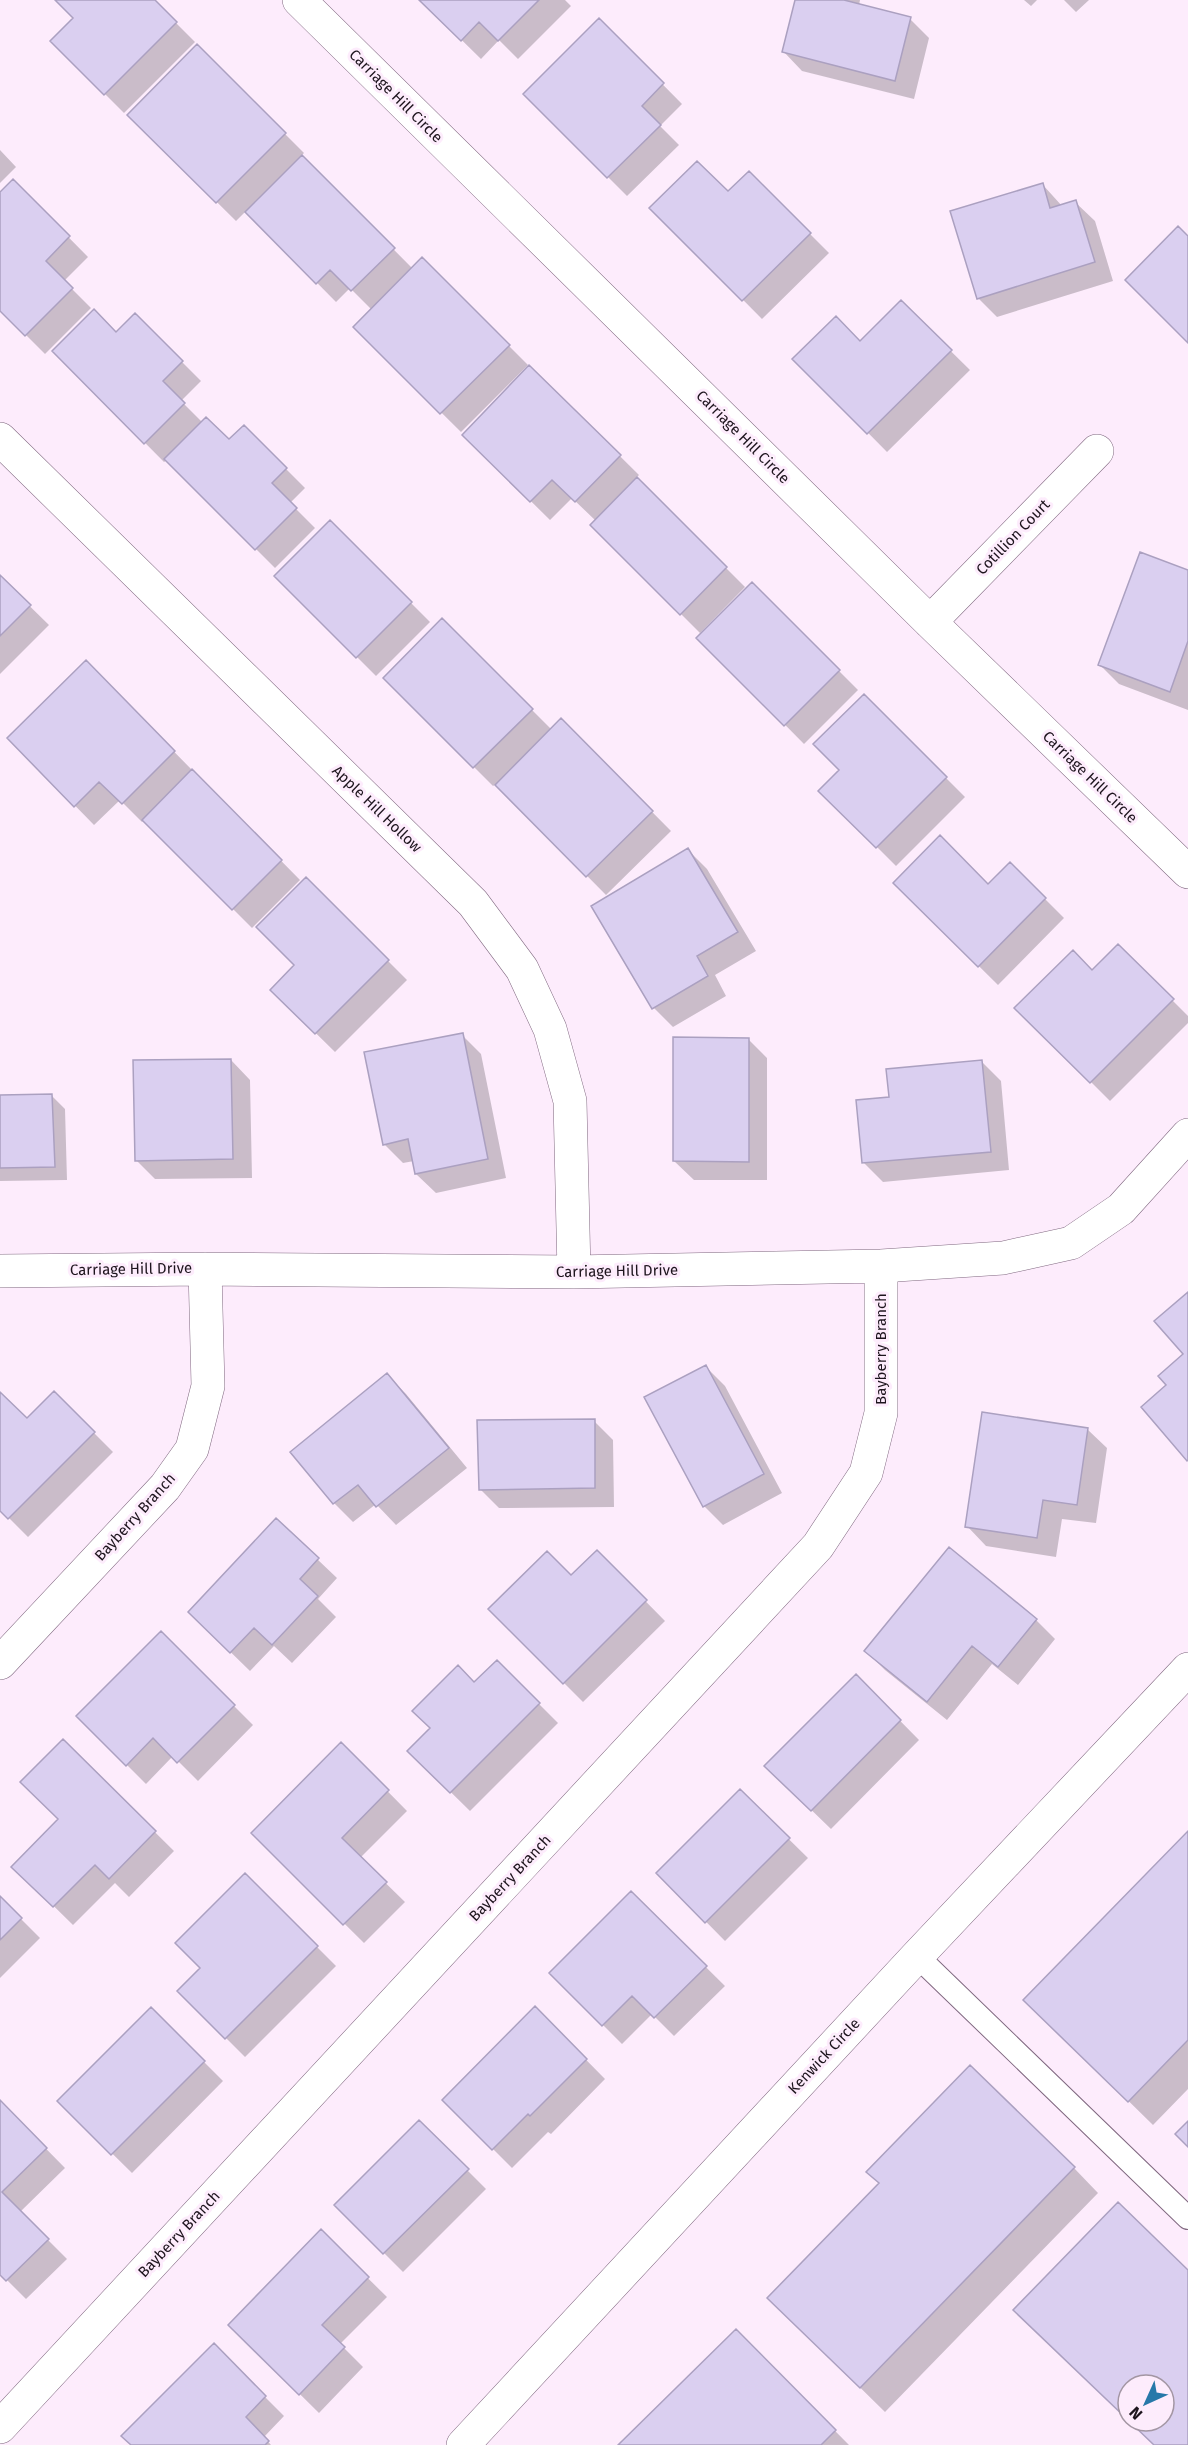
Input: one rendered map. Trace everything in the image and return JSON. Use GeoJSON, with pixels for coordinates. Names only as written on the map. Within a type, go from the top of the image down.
{"type":"FeatureCollection","features":[{"type":"Feature","properties":{"kind":"street","name":"Carriage Hill Circle"},"geometry":{"type":"LineString","coordinates":[[299,0],[930,622],[1188,872]]}},
{"type":"Feature","properties":{"kind":"street","name":"Apple Hill Hollow"},"geometry":{"type":"LineString","coordinates":[[0,439],[472,903],[522,969],[550,1029],[570,1101],[574,1272]]}},
{"type":"Feature","properties":{"kind":"street","name":"Cotillion Court"},"geometry":{"type":"LineString","coordinates":[[930,622],[1097,452]]}},
{"type":"Feature","properties":{"kind":"street","name":"Carriage Hill Drive"},"geometry":{"type":"LineString","coordinates":[[0,1271],[205,1269],[574,1272],[881,1266],[1004,1258],[1071,1243],[1121,1209],[1188,1135]]}},
{"type":"Feature","properties":{"kind":"street","name":"Bayberry Branch"},"geometry":{"type":"LineString","coordinates":[[0,2427],[818,1546],[866,1473],[881,1413],[881,1266]]}},
{"type":"Feature","properties":{"kind":"street","name":"Bayberry Branch"},"geometry":{"type":"LineString","coordinates":[[0,1663],[165,1486],[192,1449],[208,1386],[205,1269]]}},
{"type":"Feature","properties":{"kind":"street","name":"Kenwick Circle"},"geometry":{"type":"LineString","coordinates":[[463,2445],[917,1956],[1188,1669]]}},
{"type":"Feature","properties":{"kind":"lane"},"geometry":{"type":"LineString","coordinates":[[917,1956],[1188,2218]]}},
{"type":"Feature","properties":{"kind":"building"},"geometry":{"type":"Polygon","coordinates":[[[55,0],[155,0],[177,22],[104,95],[50,41],[73,18],[55,0]]]}},
{"type":"Feature","properties":{"kind":"building"},"geometry":{"type":"Polygon","coordinates":[[[419,0],[539,0],[498,41],[479,22],[461,41],[419,0]]]}},
{"type":"Feature","properties":{"kind":"building"},"geometry":{"type":"Polygon","coordinates":[[[795,0],[844,0],[911,17],[895,81],[782,52],[795,0]]]}},
{"type":"Feature","properties":{"kind":"building"},"geometry":{"type":"Polygon","coordinates":[[[599,18],[664,83],[642,106],[661,125],[607,178],[523,94],[599,18]]]}},
{"type":"Feature","properties":{"kind":"building"},"geometry":{"type":"Polygon","coordinates":[[[197,44],[286,133],[216,203],[127,115],[197,44]]]}},
{"type":"Feature","properties":{"kind":"building"},"geometry":{"type":"Polygon","coordinates":[[[302,155],[395,248],[351,291],[330,270],[316,284],[245,212],[302,155]]]}},
{"type":"Feature","properties":{"kind":"building"},"geometry":{"type":"Polygon","coordinates":[[[697,161],[728,191],[749,171],[811,233],[742,301],[649,208],[697,161]]]}},
{"type":"Feature","properties":{"kind":"building"},"geometry":{"type":"Polygon","coordinates":[[[13,179],[70,236],[46,261],[73,288],[25,336],[0,311],[0,192],[13,179]]]}},
{"type":"Feature","properties":{"kind":"building"},"geometry":{"type":"Polygon","coordinates":[[[1043,183],[1050,208],[1076,200],[1095,262],[977,299],[950,211],[1043,183]]]}},
{"type":"Feature","properties":{"kind":"building"},"geometry":{"type":"Polygon","coordinates":[[[1178,226],[1188,236],[1188,343],[1125,280],[1178,226]]]}},
{"type":"Feature","properties":{"kind":"building"},"geometry":{"type":"Polygon","coordinates":[[[422,257],[510,345],[440,414],[353,327],[422,257]]]}},
{"type":"Feature","properties":{"kind":"building"},"geometry":{"type":"Polygon","coordinates":[[[901,300],[952,350],[867,434],[792,359],[836,316],[860,341],[901,300]]]}},
{"type":"Feature","properties":{"kind":"building"},"geometry":{"type":"Polygon","coordinates":[[[94,309],[116,332],[135,313],[183,361],[163,381],[185,403],[144,444],[52,351],[94,309]]]}},
{"type":"Feature","properties":{"kind":"building"},"geometry":{"type":"Polygon","coordinates":[[[529,365],[621,455],[575,502],[552,480],[530,502],[462,435],[529,365]]]}},
{"type":"Feature","properties":{"kind":"building"},"geometry":{"type":"Polygon","coordinates":[[[206,417],[229,439],[244,425],[287,468],[272,483],[297,508],[255,550],[164,459],[206,417]]]}},
{"type":"Feature","properties":{"kind":"building"},"geometry":{"type":"Polygon","coordinates":[[[637,477],[727,567],[680,615],[590,525],[637,477]]]}},
{"type":"Feature","properties":{"kind":"building"},"geometry":{"type":"Polygon","coordinates":[[[330,520],[412,602],[356,658],[274,576],[330,520]]]}},
{"type":"Feature","properties":{"kind":"building"},"geometry":{"type":"Polygon","coordinates":[[[1140,552],[1188,570],[1188,641],[1170,692],[1098,665],[1140,552]]]}},
{"type":"Feature","properties":{"kind":"building"},"geometry":{"type":"Polygon","coordinates":[[[0,575],[31,605],[0,636],[0,575]]]}},
{"type":"Feature","properties":{"kind":"building"},"geometry":{"type":"Polygon","coordinates":[[[752,582],[840,670],[784,726],[696,638],[752,582]]]}},
{"type":"Feature","properties":{"kind":"building"},"geometry":{"type":"Polygon","coordinates":[[[442,618],[533,709],[473,768],[383,678],[442,618]]]}},
{"type":"Feature","properties":{"kind":"building"},"geometry":{"type":"Polygon","coordinates":[[[86,660],[175,751],[122,804],[99,782],[74,807],[7,738],[86,660]]]}},
{"type":"Feature","properties":{"kind":"building"},"geometry":{"type":"Polygon","coordinates":[[[864,694],[947,777],[876,848],[818,791],[839,770],[813,744],[864,694]]]}},
{"type":"Feature","properties":{"kind":"building"},"geometry":{"type":"Polygon","coordinates":[[[561,718],[653,811],[586,877],[495,785],[561,718]]]}},
{"type":"Feature","properties":{"kind":"building"},"geometry":{"type":"Polygon","coordinates":[[[192,769],[282,860],[232,910],[142,820],[192,769]]]}},
{"type":"Feature","properties":{"kind":"building"},"geometry":{"type":"Polygon","coordinates":[[[940,835],[988,884],[1010,862],[1046,898],[978,967],[893,883],[940,835]]]}},
{"type":"Feature","properties":{"kind":"building"},"geometry":{"type":"Polygon","coordinates":[[[688,848],[738,932],[697,956],[708,976],[652,1009],[591,906],[688,848]]]}},
{"type":"Feature","properties":{"kind":"building"},"geometry":{"type":"Polygon","coordinates":[[[306,877],[389,960],[315,1034],[270,990],[294,965],[256,927],[306,877]]]}},
{"type":"Feature","properties":{"kind":"building"},"geometry":{"type":"Polygon","coordinates":[[[1118,944],[1174,999],[1090,1083],[1014,1008],[1073,950],[1092,970],[1118,944]]]}},
{"type":"Feature","properties":{"kind":"building"},"geometry":{"type":"Polygon","coordinates":[[[463,1033],[488,1159],[415,1174],[408,1139],[383,1145],[364,1052],[463,1033]]]}},
{"type":"Feature","properties":{"kind":"building"},"geometry":{"type":"Polygon","coordinates":[[[673,1037],[749,1038],[749,1162],[673,1161],[673,1037]]]}},
{"type":"Feature","properties":{"kind":"building"},"geometry":{"type":"Polygon","coordinates":[[[231,1059],[233,1159],[135,1161],[133,1060],[231,1059]]]}},
{"type":"Feature","properties":{"kind":"building"},"geometry":{"type":"Polygon","coordinates":[[[982,1060],[991,1152],[862,1163],[856,1100],[889,1097],[886,1069],[982,1060]]]}},
{"type":"Feature","properties":{"kind":"building"},"geometry":{"type":"Polygon","coordinates":[[[52,1094],[55,1167],[0,1168],[0,1095],[52,1094]]]}},
{"type":"Feature","properties":{"kind":"building"},"geometry":{"type":"Polygon","coordinates":[[[1188,1292],[1187,1461],[1141,1407],[1166,1385],[1158,1376],[1183,1354],[1154,1321],[1188,1292]]]}},
{"type":"Feature","properties":{"kind":"building"},"geometry":{"type":"Polygon","coordinates":[[[706,1365],[764,1474],[703,1507],[644,1397],[706,1365]]]}},
{"type":"Feature","properties":{"kind":"building"},"geometry":{"type":"Polygon","coordinates":[[[387,1373],[449,1448],[376,1507],[358,1485],[333,1504],[290,1452],[387,1373]]]}},
{"type":"Feature","properties":{"kind":"building"},"geometry":{"type":"Polygon","coordinates":[[[54,1391],[95,1432],[8,1519],[0,1511],[0,1392],[27,1418],[54,1391]]]}},
{"type":"Feature","properties":{"kind":"building"},"geometry":{"type":"Polygon","coordinates":[[[982,1412],[1088,1428],[1077,1505],[1043,1500],[1037,1538],[965,1527],[982,1412]]]}},
{"type":"Feature","properties":{"kind":"building"},"geometry":{"type":"Polygon","coordinates":[[[595,1419],[595,1488],[479,1490],[477,1420],[595,1419]]]}},
{"type":"Feature","properties":{"kind":"building"},"geometry":{"type":"Polygon","coordinates":[[[276,1518],[319,1558],[300,1579],[318,1596],[272,1645],[254,1628],[230,1653],[188,1612],[276,1518]]]}},
{"type":"Feature","properties":{"kind":"building"},"geometry":{"type":"Polygon","coordinates":[[[949,1547],[1037,1619],[998,1667],[972,1646],[927,1702],[864,1651],[949,1547]]]}},
{"type":"Feature","properties":{"kind":"building"},"geometry":{"type":"Polygon","coordinates":[[[597,1550],[647,1600],[563,1684],[488,1609],[547,1551],[571,1575],[597,1550]]]}},
{"type":"Feature","properties":{"kind":"building"},"geometry":{"type":"Polygon","coordinates":[[[161,1631],[235,1705],[177,1763],[153,1738],[126,1766],[76,1716],[161,1631]]]}},
{"type":"Feature","properties":{"kind":"building"},"geometry":{"type":"Polygon","coordinates":[[[497,1660],[540,1703],[450,1793],[407,1751],[430,1728],[412,1711],[458,1665],[474,1682],[497,1660]]]}},
{"type":"Feature","properties":{"kind":"building"},"geometry":{"type":"Polygon","coordinates":[[[856,1674],[901,1720],[811,1811],[764,1766],[856,1674]]]}},
{"type":"Feature","properties":{"kind":"building"},"geometry":{"type":"Polygon","coordinates":[[[63,1739],[156,1831],[109,1879],[95,1865],[53,1907],[11,1867],[58,1819],[20,1782],[63,1739]]]}},
{"type":"Feature","properties":{"kind":"building"},"geometry":{"type":"Polygon","coordinates":[[[341,1742],[389,1790],[342,1838],[387,1882],[343,1925],[251,1833],[341,1742]]]}},
{"type":"Feature","properties":{"kind":"building"},"geometry":{"type":"Polygon","coordinates":[[[740,1789],[790,1838],[705,1923],[656,1873],[740,1789]]]}},
{"type":"Feature","properties":{"kind":"building"},"geometry":{"type":"Polygon","coordinates":[[[1188,1831],[1188,2040],[1128,2102],[1023,2000],[1188,1831]]]}},
{"type":"Feature","properties":{"kind":"building"},"geometry":{"type":"Polygon","coordinates":[[[245,1873],[318,1946],[225,2039],[177,1991],[200,1968],[175,1943],[245,1873]]]}},
{"type":"Feature","properties":{"kind":"building"},"geometry":{"type":"Polygon","coordinates":[[[631,1891],[707,1966],[654,2018],[632,1996],[602,2026],[549,1973],[631,1891]]]}},
{"type":"Feature","properties":{"kind":"building"},"geometry":{"type":"Polygon","coordinates":[[[0,1896],[22,1918],[0,1940],[0,1896]]]}},
{"type":"Feature","properties":{"kind":"building"},"geometry":{"type":"Polygon","coordinates":[[[535,2006],[587,2059],[492,2150],[442,2100],[535,2006]]]}},
{"type":"Feature","properties":{"kind":"building"},"geometry":{"type":"Polygon","coordinates":[[[151,2007],[205,2061],[111,2155],[57,2101],[151,2007]]]}},
{"type":"Feature","properties":{"kind":"building"},"geometry":{"type":"Polygon","coordinates":[[[970,2065],[1075,2167],[860,2388],[767,2298],[879,2183],[866,2172],[970,2065]]]}},
{"type":"Feature","properties":{"kind":"building"},"geometry":{"type":"Polygon","coordinates":[[[0,2100],[47,2148],[2,2192],[49,2239],[6,2281],[0,2275],[0,2100]]]}},
{"type":"Feature","properties":{"kind":"building"},"geometry":{"type":"Polygon","coordinates":[[[419,2120],[469,2169],[383,2254],[334,2205],[419,2120]]]}},
{"type":"Feature","properties":{"kind":"building"},"geometry":{"type":"Polygon","coordinates":[[[1188,2121],[1188,2147],[1175,2134],[1188,2121]]]}},
{"type":"Feature","properties":{"kind":"building"},"geometry":{"type":"Polygon","coordinates":[[[1118,2202],[1188,2270],[1188,2445],[1154,2445],[1142,2433],[1176,2433],[1176,2373],[1116,2373],[1116,2409],[1013,2310],[1118,2202]]]}},
{"type":"Feature","properties":{"kind":"building"},"geometry":{"type":"Polygon","coordinates":[[[321,2229],[369,2277],[322,2325],[345,2347],[299,2395],[228,2325],[321,2229]]]}},
{"type":"Feature","properties":{"kind":"building"},"geometry":{"type":"Polygon","coordinates":[[[736,2329],[836,2430],[821,2445],[618,2445],[736,2329]]]}},
{"type":"Feature","properties":{"kind":"building"},"geometry":{"type":"Polygon","coordinates":[[[214,2343],[266,2396],[246,2417],[269,2441],[265,2445],[131,2445],[121,2436],[214,2343]]]}}]}
